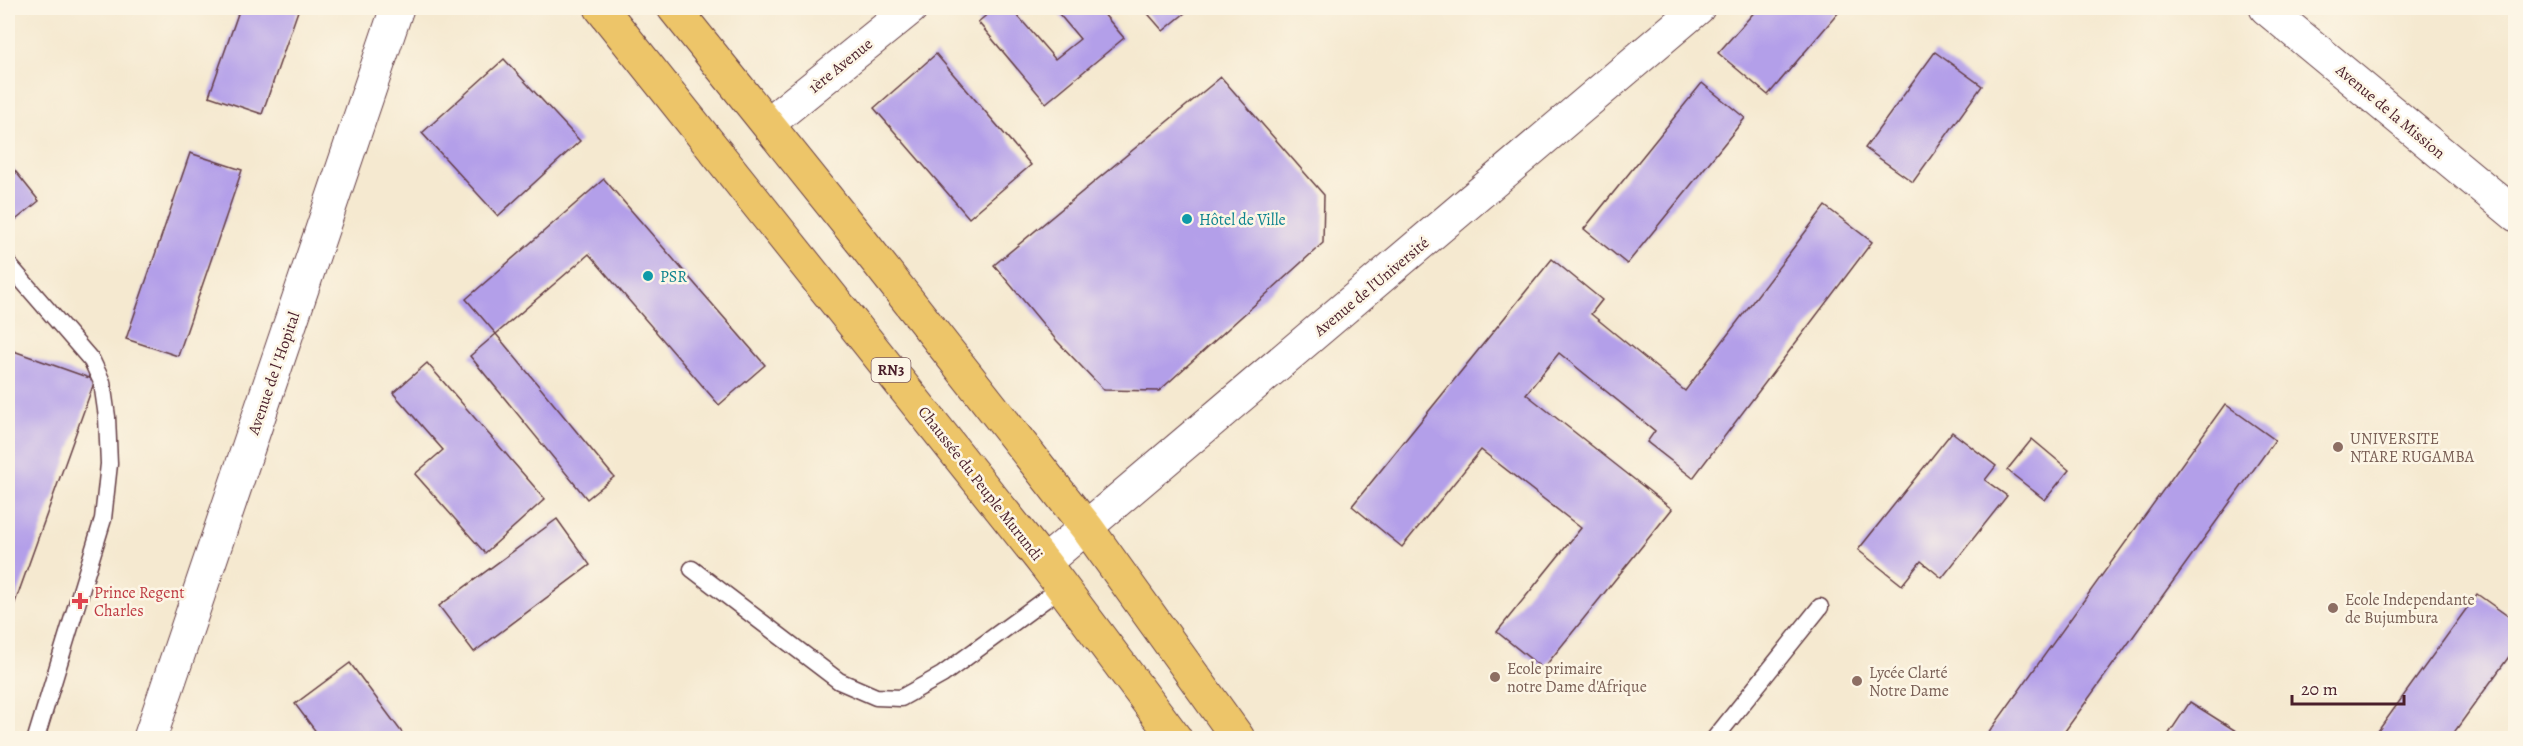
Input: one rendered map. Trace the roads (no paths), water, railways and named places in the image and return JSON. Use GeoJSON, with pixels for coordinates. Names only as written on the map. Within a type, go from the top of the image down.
{"type":"FeatureCollection","features":[{"type":"Feature","properties":{"kind":"highway","name":"Chaussée du Peuple Murundi"},"geometry":{"type":"LineString","coordinates":[[601,8],[1053,575],[1175,738]]}},
{"type":"Feature","properties":{"kind":"highway"},"geometry":{"type":"LineString","coordinates":[[674,8],[769,123],[1087,528],[1239,738]]}},
{"type":"Feature","properties":{"kind":"street","name":"Avenue de l 'Hopital"},"geometry":{"type":"LineString","coordinates":[[150,738],[397,8]]}},
{"type":"Feature","properties":{"kind":"street","name":"1ère Avenue"},"geometry":{"type":"LineString","coordinates":[[769,123],[911,8]]}},
{"type":"Feature","properties":{"kind":"street","name":"Avenue de l'Université"},"geometry":{"type":"LineString","coordinates":[[1053,575],[1087,528],[1698,8]]}},
{"type":"Feature","properties":{"kind":"street","name":"Avenue de la Mission"},"geometry":{"type":"LineString","coordinates":[[2266,8],[2516,215]]}},
{"type":"Feature","properties":{"kind":"lane"},"geometry":{"type":"LineString","coordinates":[[8,264],[92,361],[102,382],[107,429],[109,464],[103,519],[36,738]]}},
{"type":"Feature","properties":{"kind":"lane"},"geometry":{"type":"LineString","coordinates":[[692,569],[839,681],[876,697],[884,698],[901,698],[942,675],[1053,575]]}},
{"type":"Feature","properties":{"kind":"lane"},"geometry":{"type":"LineString","coordinates":[[1715,738],[1820,607]]}},
{"type":"Feature","properties":{"kind":"place","name":"Hôtel de Ville"},"geometry":{"type":"Point","coordinates":[1187,219]}},
{"type":"Feature","properties":{"kind":"place","name":"PSR"},"geometry":{"type":"Point","coordinates":[648,276]}},
{"type":"Feature","properties":{"kind":"place","name":"UNIVERSITE NTARE RUGAMBA"},"geometry":{"type":"Point","coordinates":[2338,447]}},
{"type":"Feature","properties":{"kind":"place","name":"Prince Regent Charles"},"geometry":{"type":"Point","coordinates":[80,601]}},
{"type":"Feature","properties":{"kind":"place","name":"Ecole Independante de Bujumbura"},"geometry":{"type":"Point","coordinates":[2333,608]}},
{"type":"Feature","properties":{"kind":"place","name":"Ecole primaire notre Dame d'Afrique"},"geometry":{"type":"Point","coordinates":[1495,677]}},
{"type":"Feature","properties":{"kind":"place","name":"Lycée Clarté Notre Dame"},"geometry":{"type":"Point","coordinates":[1857,681]}}]}
